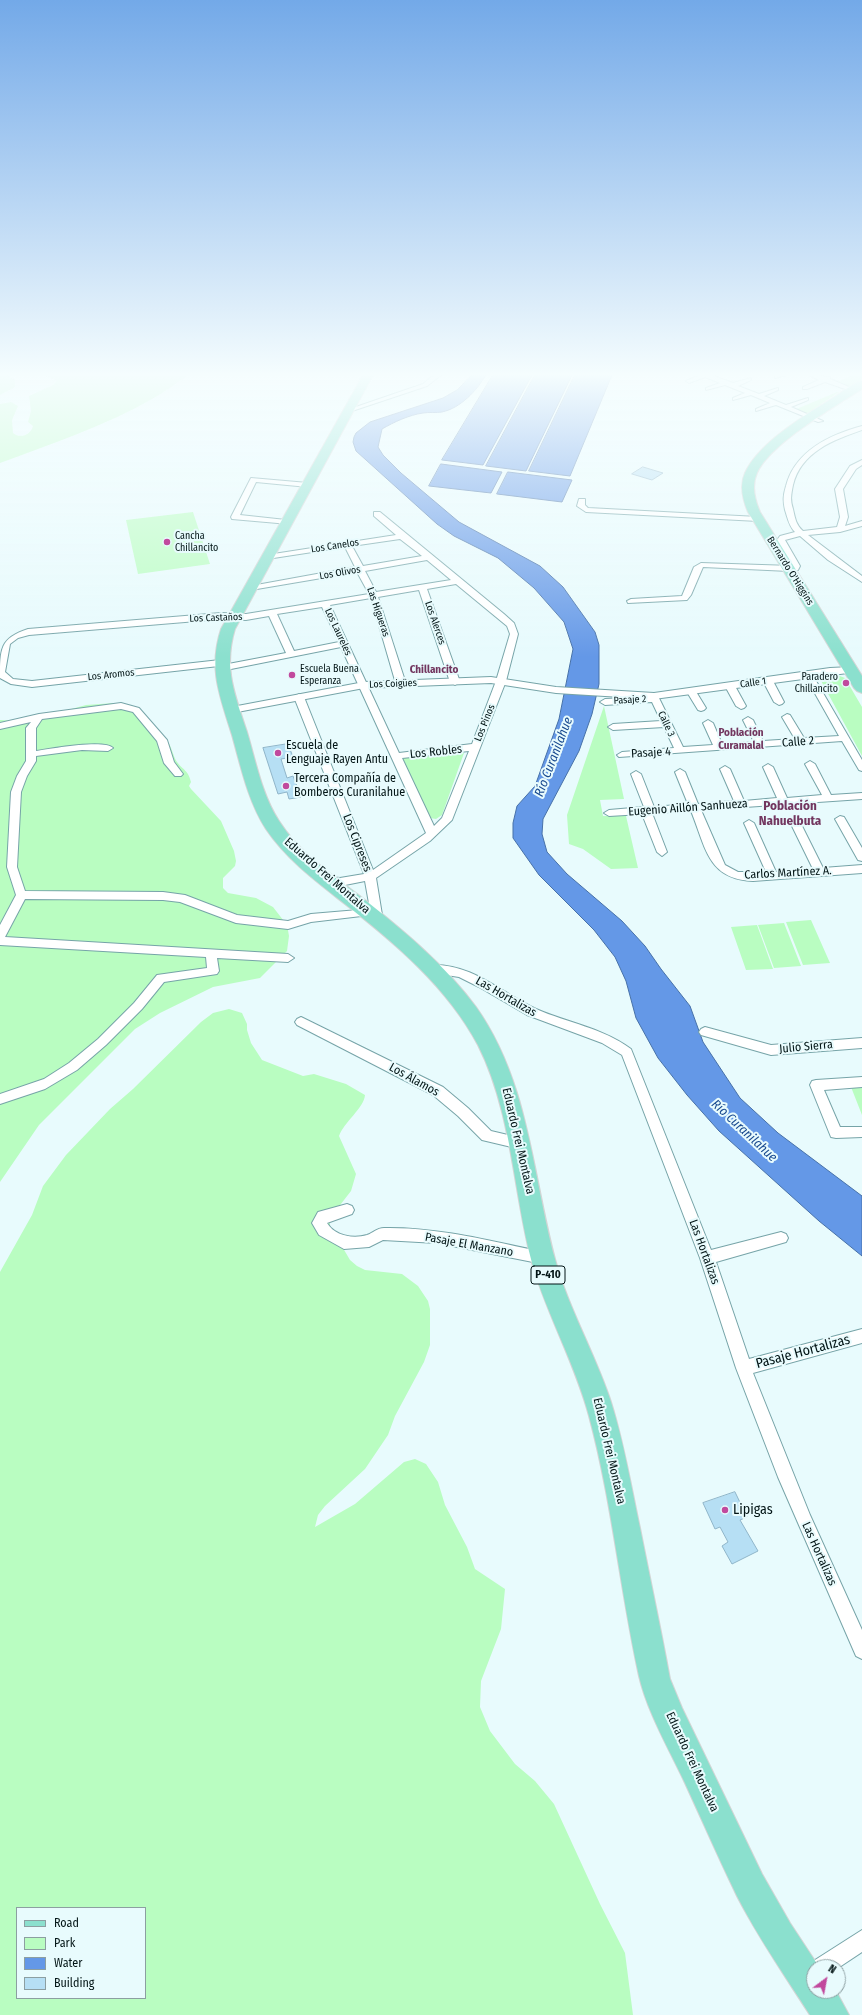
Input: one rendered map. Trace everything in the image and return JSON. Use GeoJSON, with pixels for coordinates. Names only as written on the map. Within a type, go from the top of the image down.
{"type":"FeatureCollection","features":[{"type":"Feature","properties":{"kind":"main road","name":"Eduardo Frei Montalva"},"geometry":{"type":"LineString","coordinates":[[317,469],[286,522],[235,616],[225,638],[220,665],[232,710],[269,818],[289,845],[432,969],[468,1012],[492,1052],[505,1083],[520,1143],[543,1258],[556,1301],[587,1371],[604,1420],[655,1679],[670,1717],[750,1886],[806,1968]]}},
{"type":"Feature","properties":{"kind":"main road","name":"Bernardo O'Higgins"},"geometry":{"type":"LineString","coordinates":[[753,469],[749,482],[749,502],[862,688]]}},
{"type":"Feature","properties":{"kind":"main road","name":"Eduardo Frei Montalva"},"geometry":{"type":"LineString","coordinates":[[823,1999],[831,2015]]}},
{"type":"Feature","properties":{"kind":"street"},"geometry":{"type":"LineString","coordinates":[[796,469],[788,487],[786,500],[794,528],[831,558],[862,580]]}},
{"type":"Feature","properties":{"kind":"street"},"geometry":{"type":"LineString","coordinates":[[840,530],[844,517],[839,489],[852,469]]}},
{"type":"Feature","properties":{"kind":"street"},"geometry":{"type":"LineString","coordinates":[[286,522],[236,517],[254,480],[308,485]]}},
{"type":"Feature","properties":{"kind":"street"},"geometry":{"type":"LineString","coordinates":[[582,502],[581,506],[586,510],[758,519]]}},
{"type":"Feature","properties":{"kind":"street","name":"Los Pinos"},"geometry":{"type":"LineString","coordinates":[[370,877],[432,834],[447,820],[502,681],[514,634],[511,625],[501,616],[377,514]]}},
{"type":"Feature","properties":{"kind":"street"},"geometry":{"type":"LineString","coordinates":[[631,601],[684,598],[687,595],[698,567],[701,565],[789,569],[796,566],[781,540],[784,537],[802,533],[840,530],[862,523]]}},
{"type":"Feature","properties":{"kind":"street","name":"Los Canelos"},"geometry":{"type":"LineString","coordinates":[[267,557],[402,536]]}},
{"type":"Feature","properties":{"kind":"street","name":"Las Higueras"},"geometry":{"type":"LineString","coordinates":[[347,544],[374,596],[401,684]]}},
{"type":"Feature","properties":{"kind":"street","name":"Los Olivos"},"geometry":{"type":"LineString","coordinates":[[251,588],[429,557]]}},
{"type":"Feature","properties":{"kind":"street","name":"Los Castaños"},"geometry":{"type":"LineString","coordinates":[[2,676],[5,647],[8,642],[19,635],[28,632],[221,616],[246,617],[457,581]]}},
{"type":"Feature","properties":{"kind":"street","name":"Los Alerces"},"geometry":{"type":"LineString","coordinates":[[422,587],[455,682]]}},
{"type":"Feature","properties":{"kind":"street","name":"Los Laureles"},"geometry":{"type":"LineString","coordinates":[[325,604],[432,834]]}},
{"type":"Feature","properties":{"kind":"street"},"geometry":{"type":"LineString","coordinates":[[272,613],[291,654]]}},
{"type":"Feature","properties":{"kind":"street","name":"Los Aromos"},"geometry":{"type":"LineString","coordinates":[[2,676],[20,684],[32,684],[220,665],[344,644]]}},
{"type":"Feature","properties":{"kind":"street","name":"Calle 1"},"geometry":{"type":"LineString","coordinates":[[608,698],[654,698],[808,674],[851,670]]}},
{"type":"Feature","properties":{"kind":"street"},"geometry":{"type":"LineString","coordinates":[[808,674],[862,768]]}},
{"type":"Feature","properties":{"kind":"street","name":"Los Coigües"},"geometry":{"type":"LineString","coordinates":[[232,710],[364,685],[455,682],[502,681],[608,698]]}},
{"type":"Feature","properties":{"kind":"street"},"geometry":{"type":"LineString","coordinates":[[768,681],[779,702]]}},
{"type":"Feature","properties":{"kind":"street"},"geometry":{"type":"LineString","coordinates":[[730,686],[741,706]]}},
{"type":"Feature","properties":{"kind":"street"},"geometry":{"type":"LineString","coordinates":[[692,692],[701,708]]}},
{"type":"Feature","properties":{"kind":"street","name":"Los Cipreses"},"geometry":{"type":"LineString","coordinates":[[299,697],[370,877]]}},
{"type":"Feature","properties":{"kind":"street","name":"Calle 3"},"geometry":{"type":"LineString","coordinates":[[654,698],[680,751]]}},
{"type":"Feature","properties":{"kind":"street"},"geometry":{"type":"LineString","coordinates":[[0,726],[39,717],[121,706],[130,708],[136,710],[162,740],[169,763],[178,774]]}},
{"type":"Feature","properties":{"kind":"street"},"geometry":{"type":"LineString","coordinates":[[0,936],[21,894],[12,867],[16,792],[22,776],[31,761],[31,728],[39,717]]}},
{"type":"Feature","properties":{"kind":"street"},"geometry":{"type":"LineString","coordinates":[[787,717],[802,742]]}},
{"type":"Feature","properties":{"kind":"street"},"geometry":{"type":"LineString","coordinates":[[748,720],[760,745]]}},
{"type":"Feature","properties":{"kind":"street"},"geometry":{"type":"LineString","coordinates":[[708,723],[719,748]]}},
{"type":"Feature","properties":{"kind":"street"},"geometry":{"type":"LineString","coordinates":[[613,727],[666,724]]}},
{"type":"Feature","properties":{"kind":"street","name":"Calle 2"},"geometry":{"type":"LineString","coordinates":[[680,751],[845,738]]}},
{"type":"Feature","properties":{"kind":"street"},"geometry":{"type":"LineString","coordinates":[[32,754],[82,747],[108,748]]}},
{"type":"Feature","properties":{"kind":"street","name":"Los Robles"},"geometry":{"type":"LineString","coordinates":[[396,756],[475,747]]}},
{"type":"Feature","properties":{"kind":"street","name":"Pasaje 4"},"geometry":{"type":"LineString","coordinates":[[622,755],[680,751]]}},
{"type":"Feature","properties":{"kind":"street"},"geometry":{"type":"LineString","coordinates":[[810,764],[828,798]]}},
{"type":"Feature","properties":{"kind":"street"},"geometry":{"type":"LineString","coordinates":[[768,767],[783,801]]}},
{"type":"Feature","properties":{"kind":"street"},"geometry":{"type":"LineString","coordinates":[[725,769],[740,804]]}},
{"type":"Feature","properties":{"kind":"street"},"geometry":{"type":"LineString","coordinates":[[680,772],[694,807]]}},
{"type":"Feature","properties":{"kind":"street"},"geometry":{"type":"LineString","coordinates":[[636,774],[662,852]]}},
{"type":"Feature","properties":{"kind":"street","name":"Eugenio Aillón Sanhueza"},"geometry":{"type":"LineString","coordinates":[[610,813],[862,796]]}},
{"type":"Feature","properties":{"kind":"street","name":"Carlos Martínez A."},"geometry":{"type":"LineString","coordinates":[[694,807],[718,864],[728,872],[744,876],[862,869]]}},
{"type":"Feature","properties":{"kind":"street"},"geometry":{"type":"LineString","coordinates":[[840,819],[862,857]]}},
{"type":"Feature","properties":{"kind":"street"},"geometry":{"type":"LineString","coordinates":[[795,822],[820,872]]}},
{"type":"Feature","properties":{"kind":"street"},"geometry":{"type":"LineString","coordinates":[[749,823],[772,874]]}},
{"type":"Feature","properties":{"kind":"street"},"geometry":{"type":"LineString","coordinates":[[21,894],[105,897],[164,896],[181,898],[236,919],[288,925],[311,918],[372,916],[370,877],[340,882],[329,881]]}},
{"type":"Feature","properties":{"kind":"street"},"geometry":{"type":"LineString","coordinates":[[0,941],[288,958]]}},
{"type":"Feature","properties":{"kind":"street"},"geometry":{"type":"LineString","coordinates":[[0,1099],[27,1091],[62,1075],[80,1061],[139,1005],[156,981],[161,978],[213,971],[211,953]]}},
{"type":"Feature","properties":{"kind":"street","name":"Las Hortalizas"},"geometry":{"type":"LineString","coordinates":[[432,969],[440,968],[453,971],[478,980],[529,1012],[611,1041],[627,1052],[707,1258],[744,1368],[804,1521],[862,1650]]}},
{"type":"Feature","properties":{"kind":"street","name":"Los Álamos"},"geometry":{"type":"LineString","coordinates":[[302,1022],[438,1091],[463,1112],[487,1136],[520,1143]]}},
{"type":"Feature","properties":{"kind":"street","name":"Julio Sierra"},"geometry":{"type":"LineString","coordinates":[[705,1032],[771,1050],[862,1043]]}},
{"type":"Feature","properties":{"kind":"street"},"geometry":{"type":"LineString","coordinates":[[862,1082],[816,1085],[836,1133],[862,1132]]}},
{"type":"Feature","properties":{"kind":"street","name":"Pasaje El Manzano"},"geometry":{"type":"LineString","coordinates":[[347,1210],[344,1212],[323,1216],[319,1223],[324,1231],[344,1243],[369,1241],[382,1234],[437,1237],[543,1258]]}},
{"type":"Feature","properties":{"kind":"street"},"geometry":{"type":"LineString","coordinates":[[707,1258],[781,1238]]}},
{"type":"Feature","properties":{"kind":"street","name":"Pasaje Hortalizas"},"geometry":{"type":"LineString","coordinates":[[744,1368],[862,1336]]}},
{"type":"Feature","properties":{"kind":"street"},"geometry":{"type":"LineString","coordinates":[[839,1959],[862,1940]]}},
{"type":"Feature","properties":{"kind":"green space","name":"Cancha Chillancito"},"geometry":{"type":"Polygon","coordinates":[[[193,512],[210,564],[138,574],[126,520],[193,512]]]}},
{"type":"Feature","properties":{"kind":"green space"},"geometry":{"type":"Polygon","coordinates":[[[837,675],[845,678],[862,707],[862,756],[819,677],[837,675]]]}},
{"type":"Feature","properties":{"kind":"green space"},"geometry":{"type":"Polygon","coordinates":[[[115,703],[123,704],[138,711],[168,742],[177,762],[189,775],[191,782],[189,786],[221,821],[234,851],[236,861],[235,866],[223,878],[223,888],[228,893],[256,898],[273,907],[287,925],[289,936],[287,951],[260,978],[213,987],[160,1013],[135,1029],[39,1125],[0,1182],[0,720],[28,721],[86,705],[115,703]]]}},
{"type":"Feature","properties":{"kind":"green space"},"geometry":{"type":"Polygon","coordinates":[[[604,706],[624,799],[600,800],[603,816],[626,816],[638,868],[611,869],[583,849],[569,844],[567,815],[604,706]]]}},
{"type":"Feature","properties":{"kind":"green space"},"geometry":{"type":"Polygon","coordinates":[[[455,752],[464,753],[442,815],[436,819],[430,818],[402,758],[455,752]]]}},
{"type":"Feature","properties":{"kind":"green space"},"geometry":{"type":"Polygon","coordinates":[[[811,920],[830,963],[803,965],[786,922],[811,920]]]}},
{"type":"Feature","properties":{"kind":"green space"},"geometry":{"type":"Polygon","coordinates":[[[784,923],[801,966],[774,968],[758,925],[784,923]]]}},
{"type":"Feature","properties":{"kind":"green space"},"geometry":{"type":"Polygon","coordinates":[[[757,925],[773,969],[746,970],[731,927],[757,925]]]}},
{"type":"Feature","properties":{"kind":"green space"},"geometry":{"type":"Polygon","coordinates":[[[229,1009],[242,1013],[247,1024],[247,1030],[251,1043],[262,1060],[303,1076],[314,1074],[346,1084],[365,1095],[364,1100],[358,1110],[339,1136],[356,1174],[351,1191],[330,1218],[330,1226],[350,1260],[357,1266],[365,1270],[402,1274],[418,1286],[428,1301],[430,1309],[430,1345],[424,1362],[395,1416],[388,1435],[365,1469],[325,1506],[318,1515],[315,1527],[355,1504],[404,1462],[415,1459],[426,1464],[438,1482],[445,1505],[467,1547],[475,1569],[505,1589],[501,1629],[481,1681],[480,1707],[490,1731],[515,1764],[535,1781],[554,1804],[600,1904],[625,1953],[633,2015],[0,2015],[0,1272],[32,1215],[43,1186],[66,1155],[110,1109],[133,1089],[201,1022],[213,1013],[229,1009]]]}},
{"type":"Feature","properties":{"kind":"green space"},"geometry":{"type":"Polygon","coordinates":[[[862,1086],[862,1115],[851,1087],[862,1086]]]}},
{"type":"Feature","properties":{"kind":"water","name":"Río Curanilahue"},"geometry":{"type":"Polygon","coordinates":[[[376,469],[397,469],[459,522],[540,566],[563,587],[595,632],[599,645],[599,684],[592,714],[579,751],[543,819],[542,834],[547,852],[567,874],[622,921],[645,946],[690,1006],[703,1042],[740,1098],[778,1133],[862,1196],[862,1256],[819,1221],[719,1131],[687,1095],[658,1058],[636,1018],[626,981],[615,957],[594,930],[539,875],[513,838],[513,823],[517,806],[535,786],[559,719],[573,649],[564,622],[534,588],[498,558],[454,536],[437,524],[376,469]]]}},
{"type":"Feature","properties":{"kind":"water"},"geometry":{"type":"Polygon","coordinates":[[[438,469],[479,469],[502,472],[491,493],[429,486],[438,469]]]}},
{"type":"Feature","properties":{"kind":"water"},"geometry":{"type":"Polygon","coordinates":[[[510,469],[527,469],[526,471],[510,469]]]}},
{"type":"Feature","properties":{"kind":"water"},"geometry":{"type":"Polygon","coordinates":[[[530,469],[573,469],[570,476],[529,471],[530,469]]]}},
{"type":"Feature","properties":{"kind":"water"},"geometry":{"type":"Polygon","coordinates":[[[508,472],[572,480],[562,502],[497,494],[508,472]]]}},
{"type":"Feature","properties":{"kind":"building"},"geometry":{"type":"Polygon","coordinates":[[[640,469],[650,469],[663,473],[652,480],[632,474],[640,469]]]}},
{"type":"Feature","properties":{"kind":"building"},"geometry":{"type":"Polygon","coordinates":[[[288,744],[293,757],[281,759],[287,778],[293,776],[301,797],[289,799],[287,792],[278,794],[263,748],[288,744]]]}},
{"type":"Feature","properties":{"kind":"building"},"geometry":{"type":"Polygon","coordinates":[[[735,1492],[747,1517],[740,1520],[758,1551],[732,1564],[722,1546],[728,1542],[720,1527],[715,1529],[703,1503],[735,1492]]]}},
{"type":"Feature","properties":{"kind":"place","name":"Cancha Chillancito"},"geometry":{"type":"Point","coordinates":[167,542]}},
{"type":"Feature","properties":{"kind":"place","name":"Escuela Buena Esperanza"},"geometry":{"type":"Point","coordinates":[292,675]}},
{"type":"Feature","properties":{"kind":"place","name":"Paradero Chillancito"},"geometry":{"type":"Point","coordinates":[846,683]}},
{"type":"Feature","properties":{"kind":"place","name":"Escuela de Lenguaje Rayen Antu"},"geometry":{"type":"Point","coordinates":[278,753]}},
{"type":"Feature","properties":{"kind":"place","name":"Tercera Compañía de Bomberos Curanilahue"},"geometry":{"type":"Point","coordinates":[286,786]}},
{"type":"Feature","properties":{"kind":"place","name":"Lipigas"},"geometry":{"type":"Point","coordinates":[725,1510]}},
{"type":"Feature","properties":{"kind":"district","name":"Chillancito"},"geometry":{"type":"Point","coordinates":[434,670]}},
{"type":"Feature","properties":{"kind":"district","name":"Población Curamalal"},"geometry":{"type":"Point","coordinates":[741,739]}},
{"type":"Feature","properties":{"kind":"district","name":"Población Nahuelbuta"},"geometry":{"type":"Point","coordinates":[790,814]}}]}
